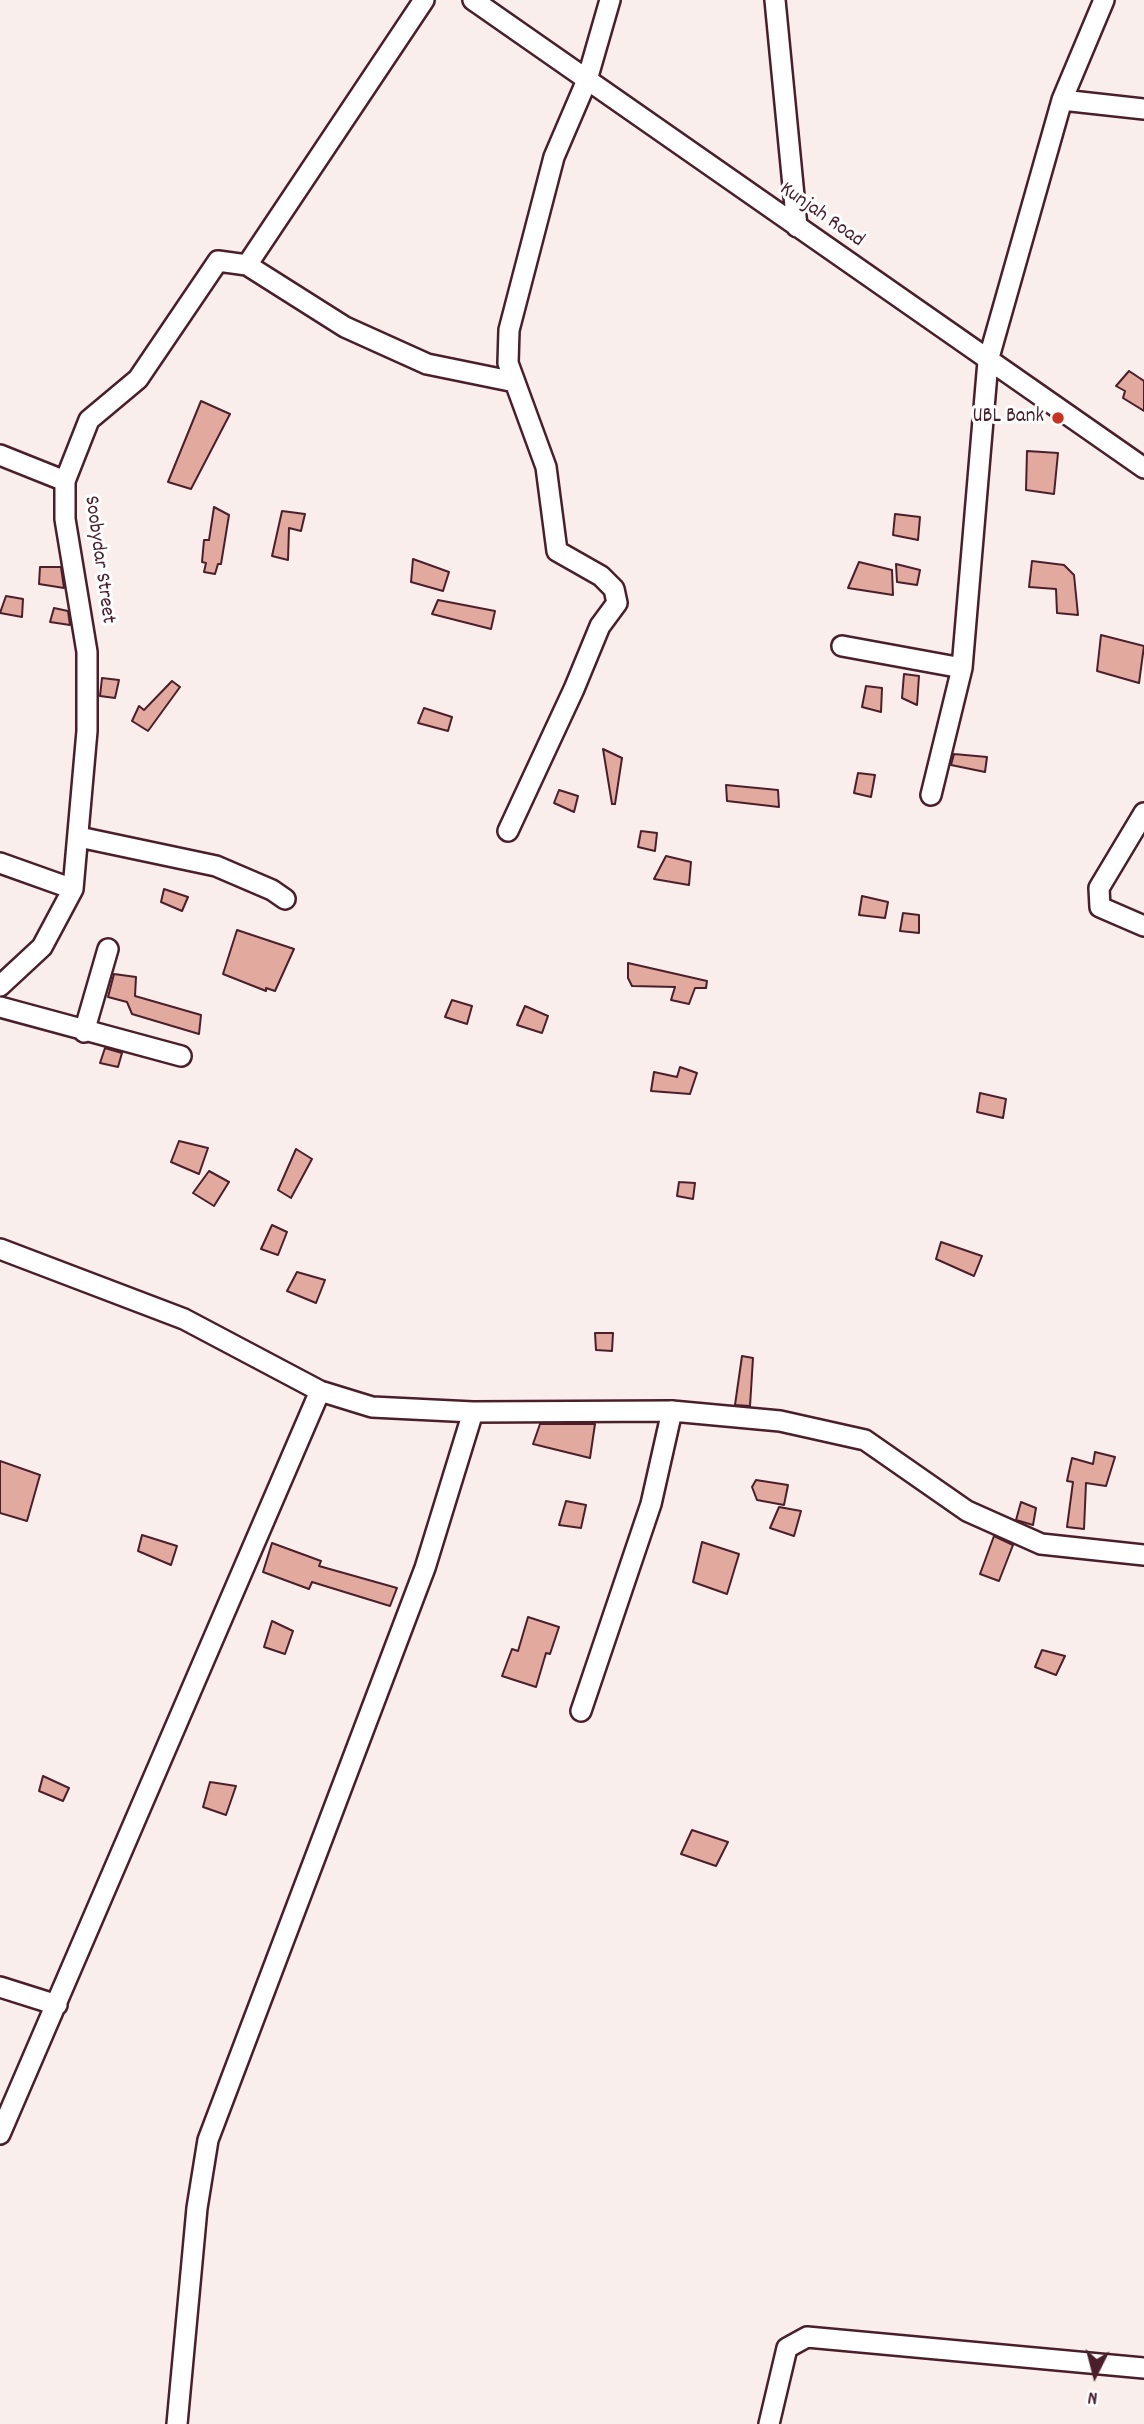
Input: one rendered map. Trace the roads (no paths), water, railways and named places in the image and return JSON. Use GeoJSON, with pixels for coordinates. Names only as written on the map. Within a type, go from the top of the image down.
{"type":"FeatureCollection","features":[{"type":"Feature","properties":{"kind":"street"},"geometry":{"type":"LineString","coordinates":[[424,0],[247,265],[345,327],[427,364],[515,382]]}},
{"type":"Feature","properties":{"kind":"street","name":"Kunjah Road"},"geometry":{"type":"LineString","coordinates":[[473,0],[1144,468]]}},
{"type":"Feature","properties":{"kind":"street"},"geometry":{"type":"LineString","coordinates":[[508,831],[574,689],[600,625],[617,603],[614,589],[601,576],[557,551],[546,467],[508,363],[509,330],[554,158],[587,80],[610,0]]}},
{"type":"Feature","properties":{"kind":"street"},"geometry":{"type":"LineString","coordinates":[[775,0],[797,227]]}},
{"type":"Feature","properties":{"kind":"street"},"geometry":{"type":"LineString","coordinates":[[931,795],[962,668],[988,361],[1062,100],[1104,0]]}},
{"type":"Feature","properties":{"kind":"street"},"geometry":{"type":"LineString","coordinates":[[1062,100],[1144,109]]}},
{"type":"Feature","properties":{"kind":"street","name":"Soobydar Street"},"geometry":{"type":"LineString","coordinates":[[0,986],[42,947],[73,889],[88,731],[88,652],[65,519],[65,481],[89,420],[138,379],[218,261],[247,265]]}},
{"type":"Feature","properties":{"kind":"street"},"geometry":{"type":"LineString","coordinates":[[0,455],[65,481]]}},
{"type":"Feature","properties":{"kind":"street"},"geometry":{"type":"LineString","coordinates":[[842,646],[962,668]]}},
{"type":"Feature","properties":{"kind":"street"},"geometry":{"type":"LineString","coordinates":[[1144,813],[1098,887],[1098,900],[1100,908],[1144,926]]}},
{"type":"Feature","properties":{"kind":"street"},"geometry":{"type":"LineString","coordinates":[[79,837],[216,866],[272,890],[285,899]]}},
{"type":"Feature","properties":{"kind":"street"},"geometry":{"type":"LineString","coordinates":[[0,863],[73,889]]}},
{"type":"Feature","properties":{"kind":"street"},"geometry":{"type":"LineString","coordinates":[[85,1032],[108,949]]}},
{"type":"Feature","properties":{"kind":"street"},"geometry":{"type":"LineString","coordinates":[[0,1007],[181,1056]]}},
{"type":"Feature","properties":{"kind":"street"},"geometry":{"type":"LineString","coordinates":[[0,1249],[184,1319],[320,1391],[372,1406],[473,1412],[672,1411],[780,1421],[865,1440],[967,1511],[1041,1544],[1144,1555]]}},
{"type":"Feature","properties":{"kind":"street"},"geometry":{"type":"LineString","coordinates":[[0,2134],[320,1391]]}},
{"type":"Feature","properties":{"kind":"street"},"geometry":{"type":"LineString","coordinates":[[581,1711],[651,1504],[672,1411]]}},
{"type":"Feature","properties":{"kind":"street"},"geometry":{"type":"LineString","coordinates":[[177,2424],[197,2207],[208,2140],[425,1568],[473,1412]]}},
{"type":"Feature","properties":{"kind":"street"},"geometry":{"type":"LineString","coordinates":[[0,1987],[57,2005]]}},
{"type":"Feature","properties":{"kind":"street"},"geometry":{"type":"LineString","coordinates":[[769,2424],[787,2348],[807,2337],[841,2337],[1144,2368]]}},
{"type":"Feature","properties":{"kind":"place","name":"UBL Bank"},"geometry":{"type":"Point","coordinates":[1058,418]}}]}
